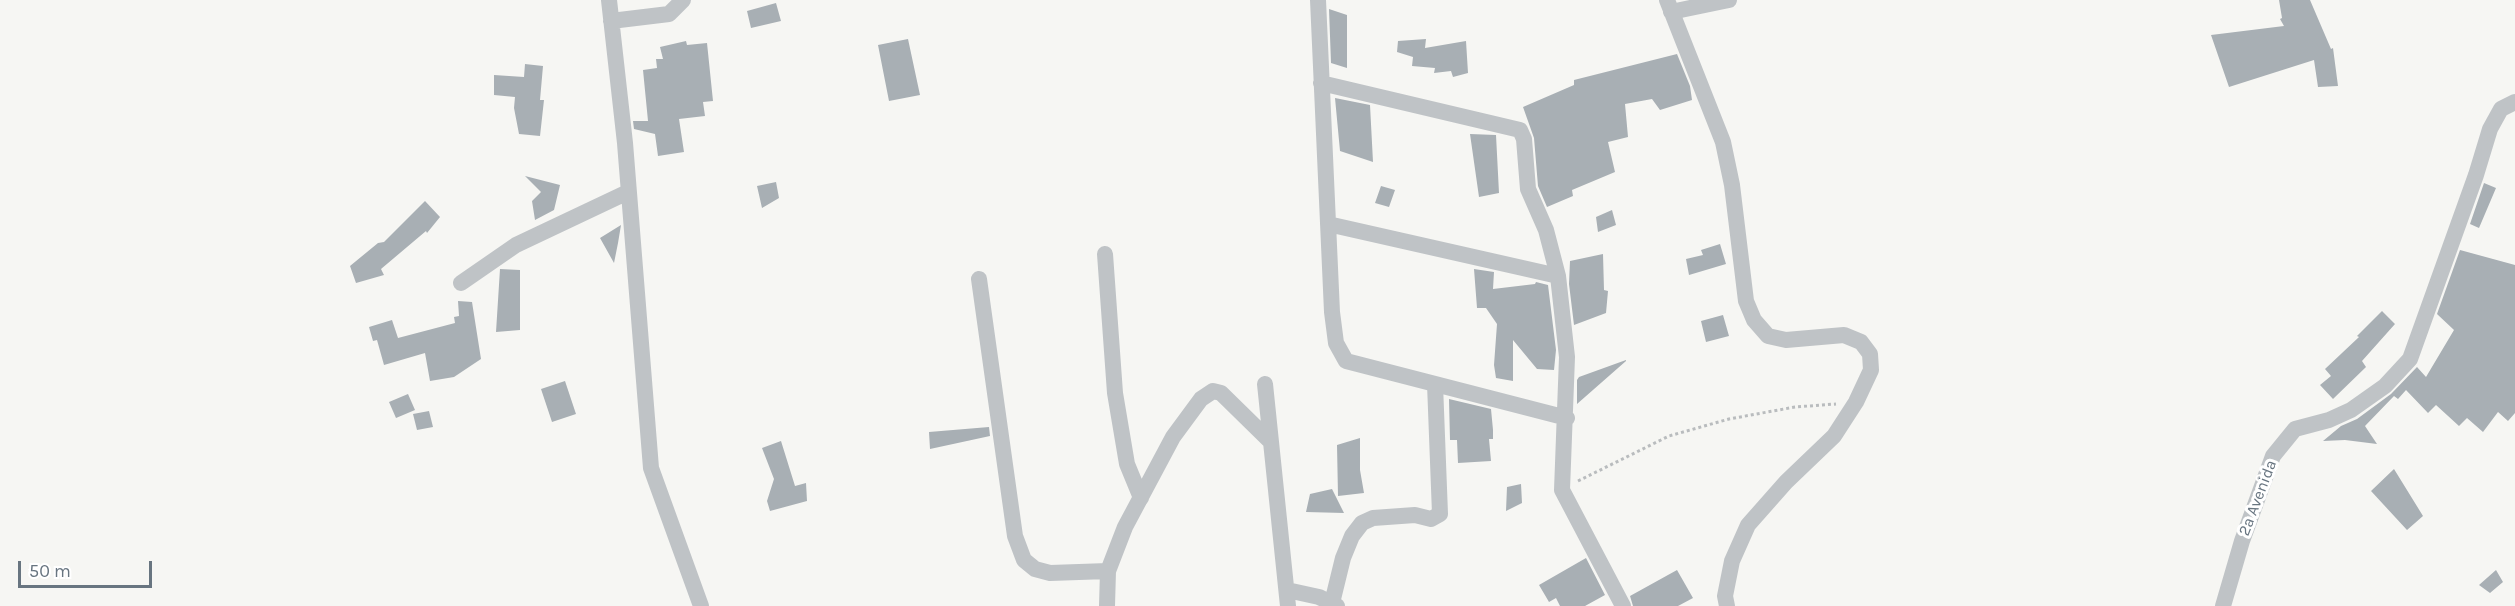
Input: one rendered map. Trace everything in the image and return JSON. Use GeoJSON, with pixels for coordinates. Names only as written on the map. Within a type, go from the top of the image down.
{"type":"FeatureCollection","features":[{"type":"Feature","properties":{"kind":"street"},"geometry":{"type":"LineString","coordinates":[[609,0],[625,143],[651,468],[701,606]]}},
{"type":"Feature","properties":{"kind":"street"},"geometry":{"type":"LineString","coordinates":[[611,21],[669,14],[683,0]]}},
{"type":"Feature","properties":{"kind":"street"},"geometry":{"type":"LineString","coordinates":[[1318,0],[1334,333],[1336,343],[1346,361],[1567,418]]}},
{"type":"Feature","properties":{"kind":"street"},"geometry":{"type":"LineString","coordinates":[[1727,606],[1725,596],[1732,561],[1748,525],[1786,482],[1834,436],[1856,402],[1871,370],[1870,354],[1861,342],[1844,335],[1786,340],[1768,336],[1754,320],[1744,290],[1732,185],[1723,142],[1669,6],[1729,0]]}},
{"type":"Feature","properties":{"kind":"street"},"geometry":{"type":"LineString","coordinates":[[1321,83],[1520,130],[1524,139],[1528,189],[1546,230],[1558,276],[1568,357],[1562,490],[1623,606]]}},
{"type":"Feature","properties":{"kind":"street","name":"2a Avenida"},"geometry":{"type":"LineString","coordinates":[[2223,606],[2242,541],[2273,456],[2295,429],[2329,420],[2351,410],[2385,386],[2410,359],[2476,175],[2490,129],[2501,109],[2515,102]]}},
{"type":"Feature","properties":{"kind":"street"},"geometry":{"type":"LineString","coordinates":[[461,283],[516,245],[628,192]]}},
{"type":"Feature","properties":{"kind":"street"},"geometry":{"type":"LineString","coordinates":[[1328,224],[1558,276]]}},
{"type":"Feature","properties":{"kind":"street"},"geometry":{"type":"LineString","coordinates":[[1105,254],[1115,393],[1127,464],[1141,498]]}},
{"type":"Feature","properties":{"kind":"street"},"geometry":{"type":"LineString","coordinates":[[979,279],[1015,536],[1024,560],[1035,569],[1050,573],[1108,570]]}},
{"type":"Feature","properties":{"kind":"street"},"geometry":{"type":"LineString","coordinates":[[1265,384],[1288,598],[1319,597],[1335,604],[1343,558],[1352,536],[1362,524],[1373,518],[1415,515],[1431,519],[1440,514],[1435,384]]}},
{"type":"Feature","properties":{"kind":"street"},"geometry":{"type":"LineString","coordinates":[[1107,606],[1108,570],[1125,527],[1173,437],[1201,399],[1213,391],[1221,393],[1271,442]]}},
{"type":"Feature","properties":{"kind":"path"},"geometry":{"type":"LineString","coordinates":[[1562,490],[1669,436],[1730,419],[1795,408],[1856,402]]}},
{"type":"Feature","properties":{"kind":"building"},"geometry":{"type":"Polygon","coordinates":[[[2279,0],[2310,0],[2331,49],[2333,48],[2338,86],[2318,87],[2314,60],[2229,87],[2211,35],[2284,26],[2280,19],[2282,18],[2279,0]]]}},
{"type":"Feature","properties":{"kind":"building"},"geometry":{"type":"Polygon","coordinates":[[[776,3],[781,21],[751,28],[747,11],[776,3]]]}},
{"type":"Feature","properties":{"kind":"building"},"geometry":{"type":"Polygon","coordinates":[[[1329,9],[1347,15],[1347,68],[1331,63],[1329,9]]]}},
{"type":"Feature","properties":{"kind":"building"},"geometry":{"type":"Polygon","coordinates":[[[908,39],[920,95],[889,101],[878,45],[908,39]]]}},
{"type":"Feature","properties":{"kind":"building"},"geometry":{"type":"Polygon","coordinates":[[[1426,39],[1425,48],[1466,41],[1468,73],[1453,77],[1451,71],[1434,73],[1435,68],[1412,66],[1413,57],[1397,52],[1398,41],[1426,39]]]}},
{"type":"Feature","properties":{"kind":"building"},"geometry":{"type":"Polygon","coordinates":[[[686,41],[687,45],[707,43],[713,101],[703,102],[705,116],[679,119],[684,152],[658,156],[655,134],[634,129],[633,121],[648,121],[643,70],[657,68],[656,59],[663,59],[660,47],[686,41]]]}},
{"type":"Feature","properties":{"kind":"building"},"geometry":{"type":"Polygon","coordinates":[[[1677,54],[1690,86],[1692,100],[1660,110],[1652,99],[1625,104],[1628,137],[1608,142],[1615,172],[1572,190],[1573,196],[1547,207],[1538,186],[1534,138],[1523,107],[1574,85],[1574,80],[1677,54]]]}},
{"type":"Feature","properties":{"kind":"building"},"geometry":{"type":"Polygon","coordinates":[[[525,64],[543,66],[540,100],[544,100],[540,136],[519,134],[514,108],[515,97],[494,95],[494,75],[524,77],[525,64]]]}},
{"type":"Feature","properties":{"kind":"building"},"geometry":{"type":"Polygon","coordinates":[[[1335,98],[1370,105],[1373,162],[1340,151],[1335,98]]]}},
{"type":"Feature","properties":{"kind":"building"},"geometry":{"type":"Polygon","coordinates":[[[1470,134],[1496,135],[1499,193],[1479,197],[1470,134]]]}},
{"type":"Feature","properties":{"kind":"building"},"geometry":{"type":"Polygon","coordinates":[[[525,176],[560,185],[554,210],[535,220],[532,201],[541,192],[525,176]]]}},
{"type":"Feature","properties":{"kind":"building"},"geometry":{"type":"Polygon","coordinates":[[[776,182],[779,198],[762,208],[757,186],[776,182]]]}},
{"type":"Feature","properties":{"kind":"building"},"geometry":{"type":"Polygon","coordinates":[[[2484,183],[2496,188],[2479,228],[2470,224],[2484,183]]]}},
{"type":"Feature","properties":{"kind":"building"},"geometry":{"type":"Polygon","coordinates":[[[1381,186],[1395,190],[1389,207],[1375,203],[1381,186]]]}},
{"type":"Feature","properties":{"kind":"building"},"geometry":{"type":"Polygon","coordinates":[[[425,201],[440,217],[427,233],[426,231],[381,269],[384,275],[356,283],[350,266],[378,243],[384,242],[425,201]]]}},
{"type":"Feature","properties":{"kind":"building"},"geometry":{"type":"Polygon","coordinates":[[[1612,210],[1616,225],[1598,232],[1596,217],[1612,210]]]}},
{"type":"Feature","properties":{"kind":"building"},"geometry":{"type":"Polygon","coordinates":[[[621,225],[618,243],[614,263],[600,238],[621,225]]]}},
{"type":"Feature","properties":{"kind":"building"},"geometry":{"type":"Polygon","coordinates":[[[1720,244],[1726,264],[1689,275],[1686,259],[1703,255],[1701,250],[1720,244]]]}},
{"type":"Feature","properties":{"kind":"building"},"geometry":{"type":"Polygon","coordinates":[[[2460,250],[2515,265],[2515,413],[2508,421],[2498,412],[2483,432],[2467,418],[2459,426],[2436,405],[2428,413],[2406,390],[2398,399],[2394,396],[2365,426],[2377,444],[2345,440],[2323,441],[2341,426],[2357,419],[2391,394],[2417,367],[2426,377],[2454,330],[2437,314],[2460,250]]]}},
{"type":"Feature","properties":{"kind":"building"},"geometry":{"type":"Polygon","coordinates":[[[1603,254],[1604,290],[1608,291],[1606,313],[1574,325],[1569,284],[1570,261],[1603,254]]]}},
{"type":"Feature","properties":{"kind":"building"},"geometry":{"type":"Polygon","coordinates":[[[500,269],[520,270],[520,330],[496,332],[500,269]]]}},
{"type":"Feature","properties":{"kind":"building"},"geometry":{"type":"Polygon","coordinates":[[[1474,269],[1494,272],[1493,289],[1535,284],[1536,282],[1548,285],[1556,350],[1554,370],[1537,369],[1513,340],[1513,381],[1496,378],[1494,365],[1497,324],[1486,308],[1477,308],[1474,269]]]}},
{"type":"Feature","properties":{"kind":"building"},"geometry":{"type":"Polygon","coordinates":[[[458,301],[472,302],[481,359],[454,377],[430,381],[425,353],[384,365],[377,340],[373,341],[369,327],[392,320],[398,338],[455,323],[454,317],[459,316],[458,301]]]}},
{"type":"Feature","properties":{"kind":"building"},"geometry":{"type":"Polygon","coordinates":[[[2382,311],[2395,324],[2362,361],[2366,367],[2333,399],[2320,385],[2331,376],[2325,369],[2359,337],[2357,336],[2382,311]]]}},
{"type":"Feature","properties":{"kind":"building"},"geometry":{"type":"Polygon","coordinates":[[[1723,315],[1729,336],[1706,342],[1701,321],[1723,315]]]}},
{"type":"Feature","properties":{"kind":"building"},"geometry":{"type":"Polygon","coordinates":[[[1626,361],[1577,404],[1579,377],[1626,361]]]}},
{"type":"Feature","properties":{"kind":"building"},"geometry":{"type":"Polygon","coordinates":[[[565,381],[576,414],[552,422],[541,389],[565,381]]]}},
{"type":"Feature","properties":{"kind":"building"},"geometry":{"type":"Polygon","coordinates":[[[408,394],[415,410],[396,418],[389,402],[408,394]]]}},
{"type":"Feature","properties":{"kind":"building"},"geometry":{"type":"Polygon","coordinates":[[[1449,399],[1491,409],[1493,439],[1489,439],[1491,461],[1458,463],[1457,440],[1450,440],[1449,399]]]}},
{"type":"Feature","properties":{"kind":"building"},"geometry":{"type":"Polygon","coordinates":[[[429,411],[433,427],[417,430],[413,414],[429,411]]]}},
{"type":"Feature","properties":{"kind":"building"},"geometry":{"type":"Polygon","coordinates":[[[989,427],[990,436],[930,449],[929,432],[989,427]]]}},
{"type":"Feature","properties":{"kind":"building"},"geometry":{"type":"Polygon","coordinates":[[[1360,438],[1360,470],[1364,493],[1338,496],[1337,445],[1360,438]]]}},
{"type":"Feature","properties":{"kind":"building"},"geometry":{"type":"Polygon","coordinates":[[[781,441],[795,486],[806,483],[807,501],[770,511],[767,501],[774,479],[762,448],[781,441]]]}},
{"type":"Feature","properties":{"kind":"building"},"geometry":{"type":"Polygon","coordinates":[[[2394,469],[2423,516],[2407,530],[2371,491],[2394,469]]]}},
{"type":"Feature","properties":{"kind":"building"},"geometry":{"type":"Polygon","coordinates":[[[1521,484],[1522,503],[1506,511],[1507,487],[1521,484]]]}},
{"type":"Feature","properties":{"kind":"building"},"geometry":{"type":"Polygon","coordinates":[[[1332,489],[1344,513],[1306,512],[1310,494],[1332,489]]]}},
{"type":"Feature","properties":{"kind":"building"},"geometry":{"type":"Polygon","coordinates":[[[1586,558],[1605,595],[1585,606],[1560,606],[1556,598],[1549,602],[1539,585],[1586,558]]]}},
{"type":"Feature","properties":{"kind":"building"},"geometry":{"type":"Polygon","coordinates":[[[1677,570],[1693,598],[1678,606],[1633,606],[1630,596],[1677,570]]]}},
{"type":"Feature","properties":{"kind":"building"},"geometry":{"type":"Polygon","coordinates":[[[2496,570],[2503,582],[2490,593],[2479,585],[2496,570]]]}}]}
